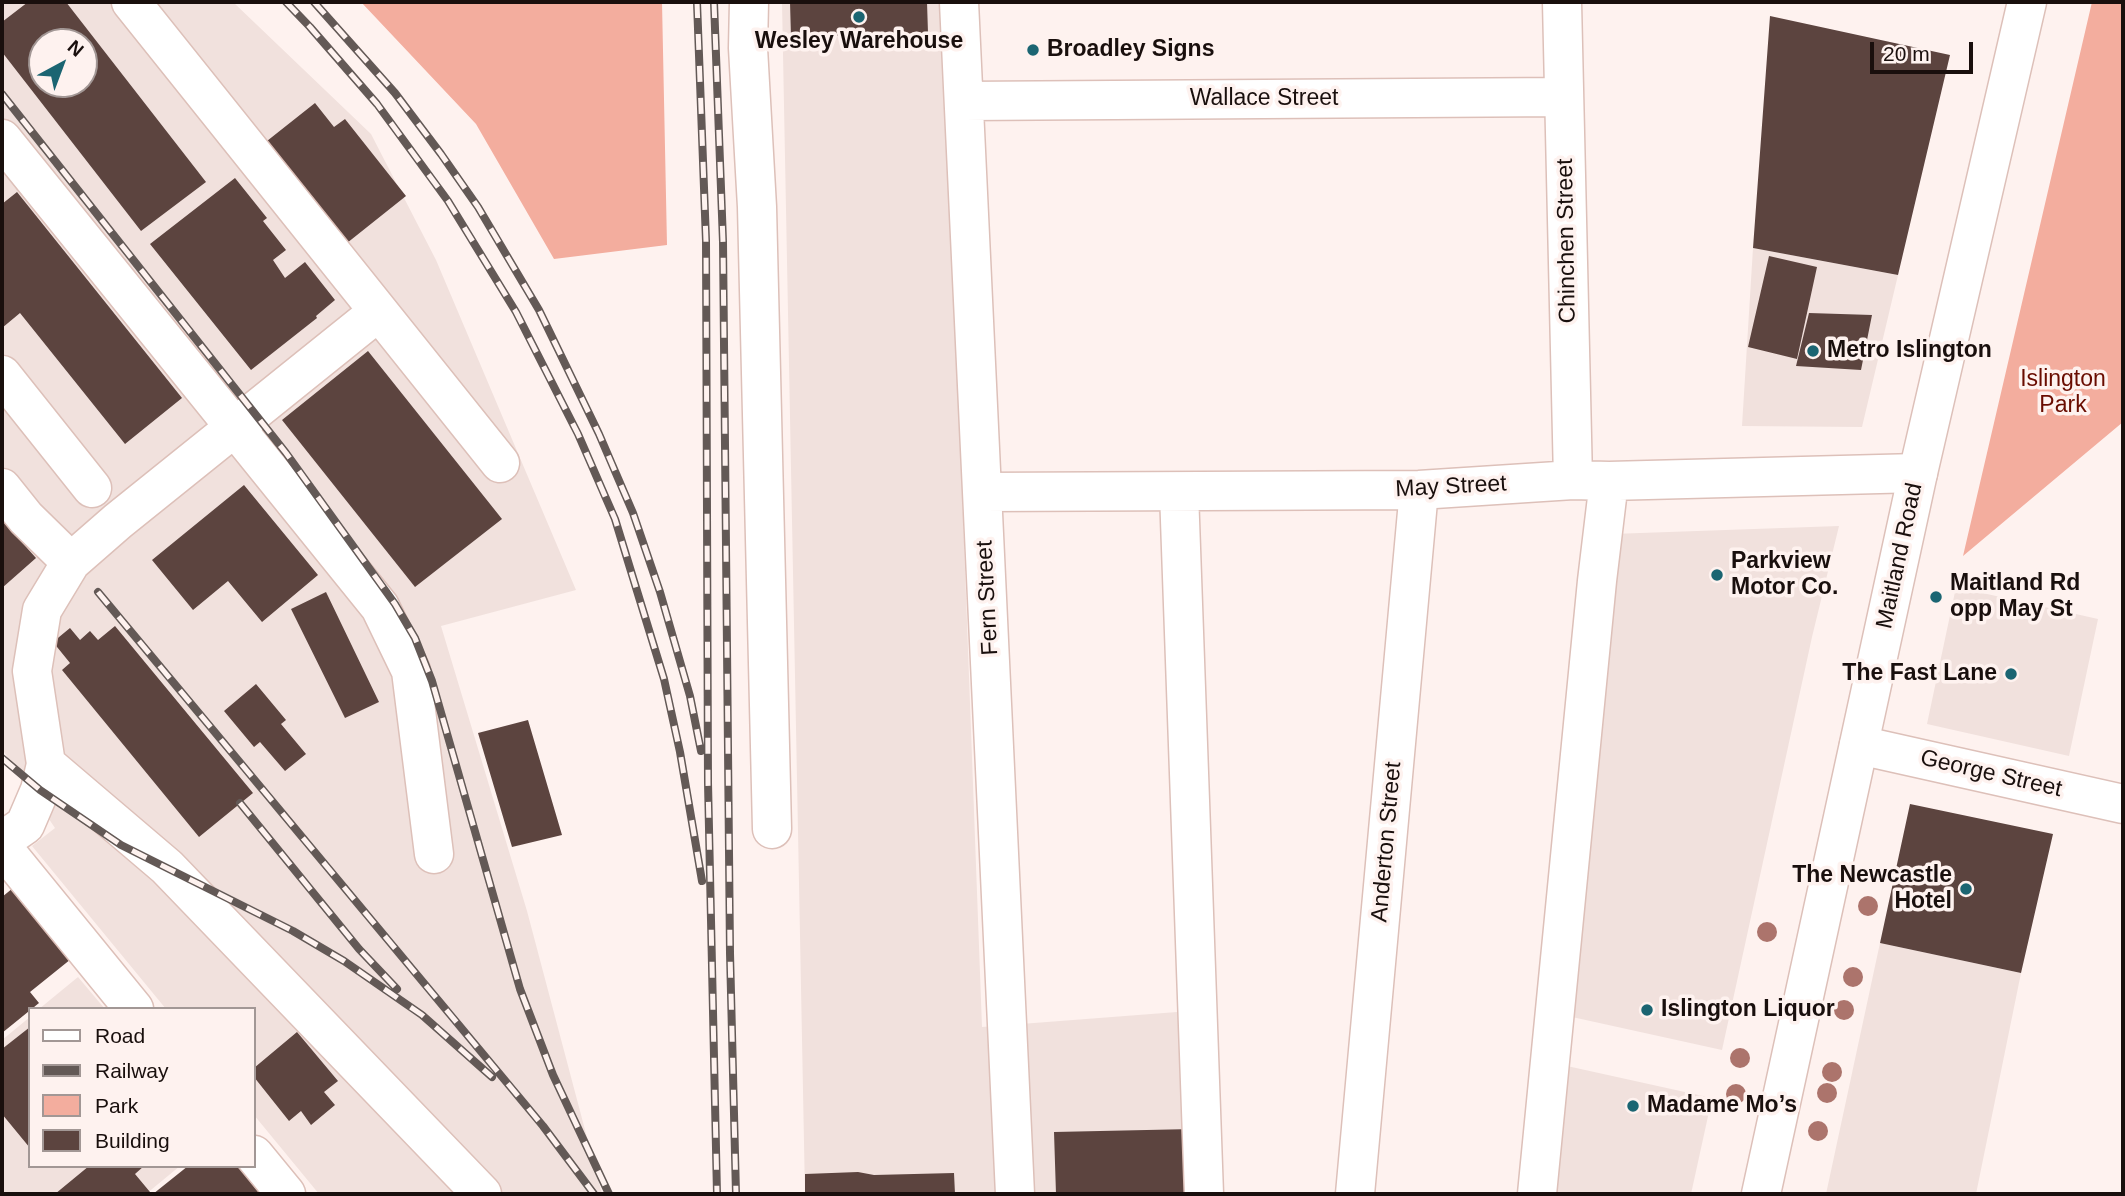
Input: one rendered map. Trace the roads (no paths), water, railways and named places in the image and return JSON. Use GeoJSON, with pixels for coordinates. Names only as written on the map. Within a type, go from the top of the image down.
{"type":"FeatureCollection","features":[{"type":"Feature","properties":{"kind":"street"},"geometry":{"type":"LineString","coordinates":[[131,2],[500,463]]}},
{"type":"Feature","properties":{"kind":"street"},"geometry":{"type":"LineString","coordinates":[[749,2],[748,48],[757,207],[772,829]]}},
{"type":"Feature","properties":{"kind":"street","name":"Fern Street"},"geometry":{"type":"LineString","coordinates":[[959,2],[1015,1194]]}},
{"type":"Feature","properties":{"kind":"street","name":"Chinchen Street"},"geometry":{"type":"LineString","coordinates":[[1537,1194],[1595,595],[1591,481],[1564,97],[1562,2]]}},
{"type":"Feature","properties":{"kind":"street","name":"Maitland Road"},"geometry":{"type":"LineString","coordinates":[[1761,1194],[1918,473],[2027,2]]}},
{"type":"Feature","properties":{"kind":"street","name":"Wallace Street"},"geometry":{"type":"LineString","coordinates":[[964,102],[1564,97]]}},
{"type":"Feature","properties":{"kind":"street"},"geometry":{"type":"LineString","coordinates":[[2,139],[380,607],[411,671],[434,854]]}},
{"type":"Feature","properties":{"kind":"street"},"geometry":{"type":"LineString","coordinates":[[2,841],[25,824],[40,790],[46,764],[32,671],[42,610],[71,562],[378,312]]}},
{"type":"Feature","properties":{"kind":"street"},"geometry":{"type":"LineString","coordinates":[[2,375],[92,488]]}},
{"type":"Feature","properties":{"kind":"street","name":"May Street"},"geometry":{"type":"LineString","coordinates":[[983,492],[1419,490],[1591,481],[1918,473]]}},
{"type":"Feature","properties":{"kind":"street"},"geometry":{"type":"LineString","coordinates":[[2,488],[26,518],[71,562]]}},
{"type":"Feature","properties":{"kind":"street","name":"Anderton Street"},"geometry":{"type":"LineString","coordinates":[[1355,1194],[1419,490]]}},
{"type":"Feature","properties":{"kind":"street"},"geometry":{"type":"LineString","coordinates":[[1179,492],[1203,1194]]}},
{"type":"Feature","properties":{"kind":"street","name":"George Street"},"geometry":{"type":"LineString","coordinates":[[1859,745],[2123,804]]}},
{"type":"Feature","properties":{"kind":"street"},"geometry":{"type":"LineString","coordinates":[[46,764],[167,867],[482,1194]]}},
{"type":"Feature","properties":{"kind":"street"},"geometry":{"type":"LineString","coordinates":[[2,847],[132,1007]]}},
{"type":"Feature","properties":{"kind":"street"},"geometry":{"type":"LineString","coordinates":[[256,1157],[286,1194]]}},
{"type":"Feature","properties":{"kind":"railway"},"geometry":{"type":"LineString","coordinates":[[286,2],[377,104],[448,201],[516,312],[578,434],[615,519],[664,679],[680,752],[702,881]]}},
{"type":"Feature","properties":{"kind":"railway"},"geometry":{"type":"LineString","coordinates":[[314,2],[395,93],[441,154],[478,207],[539,310],[599,434],[633,513],[660,592],[690,696],[701,751]]}},
{"type":"Feature","properties":{"kind":"railway"},"geometry":{"type":"LineString","coordinates":[[697,2],[706,241],[708,783],[717,1194]]}},
{"type":"Feature","properties":{"kind":"railway"},"geometry":{"type":"LineString","coordinates":[[714,2],[723,242],[730,953],[736,1194]]}},
{"type":"Feature","properties":{"kind":"railway"},"geometry":{"type":"LineString","coordinates":[[2,94],[286,453],[395,604],[415,638],[432,681],[520,989],[553,1075],[609,1194]]}},
{"type":"Feature","properties":{"kind":"railway"},"geometry":{"type":"LineString","coordinates":[[98,592],[543,1126],[594,1194]]}},
{"type":"Feature","properties":{"kind":"railway"},"geometry":{"type":"LineString","coordinates":[[2,758],[40,790],[121,845],[293,931],[344,961],[422,1015],[492,1077]]}},
{"type":"Feature","properties":{"kind":"railway"},"geometry":{"type":"LineString","coordinates":[[240,803],[359,949],[397,989]]}},
{"type":"Feature","properties":{"kind":"place","name":"Wesley Warehouse"},"geometry":{"type":"Point","coordinates":[859,17]}},
{"type":"Feature","properties":{"kind":"place","name":"Broadley Signs"},"geometry":{"type":"Point","coordinates":[1033,50]}},
{"type":"Feature","properties":{"kind":"place","name":"Metro Islington"},"geometry":{"type":"Point","coordinates":[1813,351]}},
{"type":"Feature","properties":{"kind":"place","name":"Parkview Motor Co."},"geometry":{"type":"Point","coordinates":[1717,575]}},
{"type":"Feature","properties":{"kind":"place","name":"Maitland Rd opp May St"},"geometry":{"type":"Point","coordinates":[1936,597]}},
{"type":"Feature","properties":{"kind":"place","name":"The Fast Lane"},"geometry":{"type":"Point","coordinates":[2011,674]}},
{"type":"Feature","properties":{"kind":"place","name":"The Newcastle Hotel"},"geometry":{"type":"Point","coordinates":[1966,889]}},
{"type":"Feature","properties":{"kind":"place","name":"Islington Liquor"},"geometry":{"type":"Point","coordinates":[1647,1010]}},
{"type":"Feature","properties":{"kind":"place","name":"Madame Mo’s"},"geometry":{"type":"Point","coordinates":[1633,1106]}},
{"type":"Feature","properties":{"kind":"park label","name":"Islington Park"},"geometry":{"type":"Point","coordinates":[2063,393]}}]}
